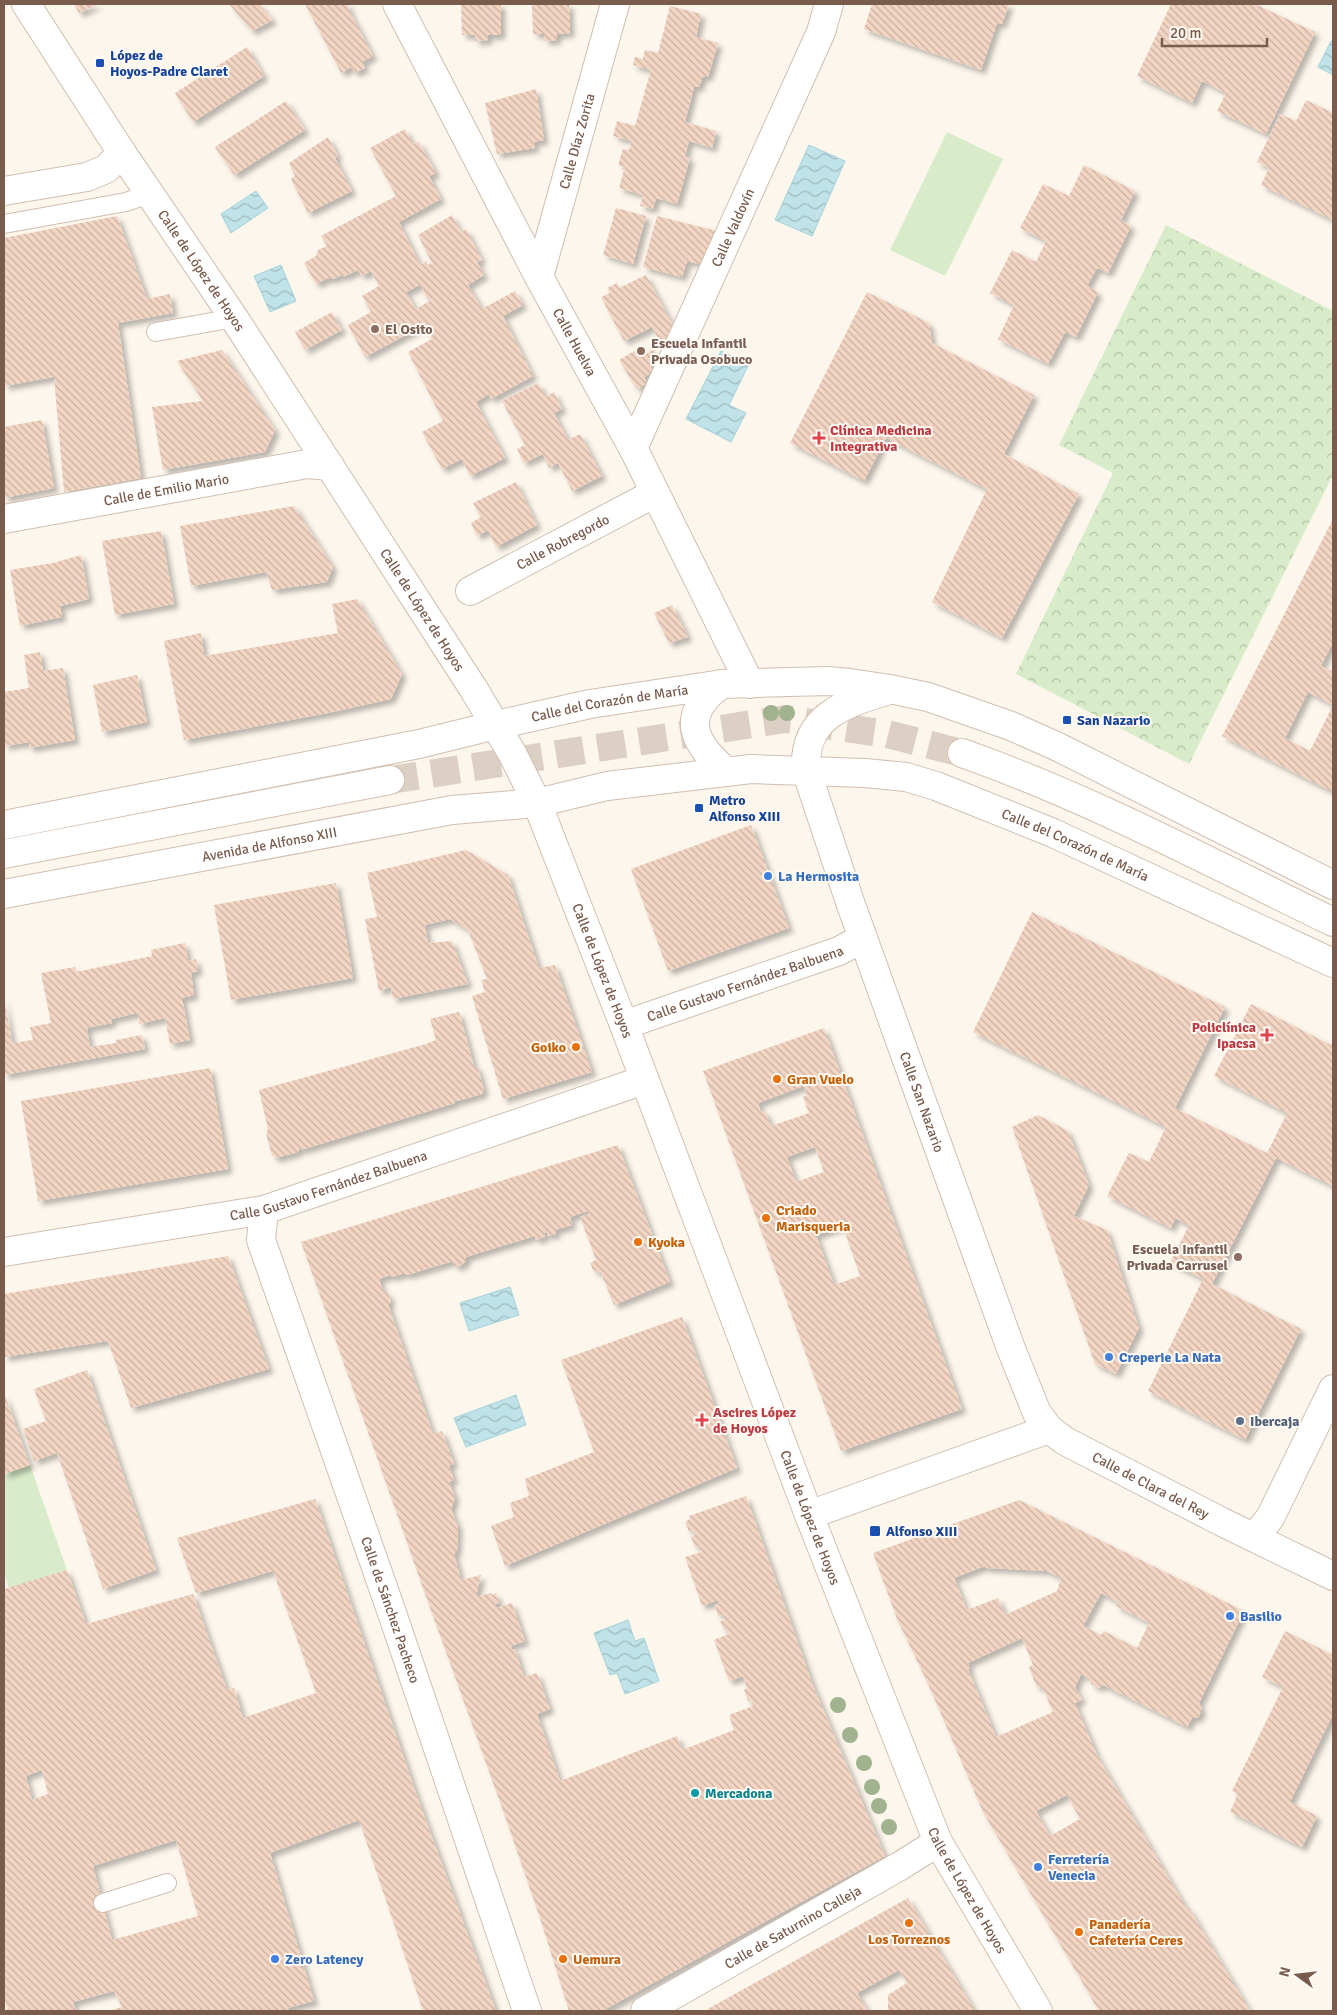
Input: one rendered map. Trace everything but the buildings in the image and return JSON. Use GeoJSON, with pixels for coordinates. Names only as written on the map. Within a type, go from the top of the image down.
{"type":"FeatureCollection","features":[{"type":"Feature","properties":{"kind":"street","name":"Calle de López de Hoyos"},"geometry":{"type":"LineString","coordinates":[[26,4],[122,154],[234,318],[330,466],[496,724],[524,776],[537,803],[624,1025],[808,1515],[938,1842],[1038,2011]]}},
{"type":"Feature","properties":{"kind":"street","name":"Calle Huelva"},"geometry":{"type":"LineString","coordinates":[[397,4],[539,277],[633,448],[750,684]]}},
{"type":"Feature","properties":{"kind":"street","name":"Calle Díaz Zorita"},"geometry":{"type":"LineString","coordinates":[[539,277],[615,4]]}},
{"type":"Feature","properties":{"kind":"street","name":"Calle Valdovín"},"geometry":{"type":"LineString","coordinates":[[633,448],[821,32],[829,4]]}},
{"type":"Feature","properties":{"kind":"street"},"geometry":{"type":"LineString","coordinates":[[4,191],[87,177],[106,169],[122,154]]}},
{"type":"Feature","properties":{"kind":"street","name":"Calle de Emilio Mario"},"geometry":{"type":"LineString","coordinates":[[4,519],[307,464],[330,466]]}},
{"type":"Feature","properties":{"kind":"street","name":"Calle Robregordo"},"geometry":{"type":"LineString","coordinates":[[470,591],[655,493]]}},
{"type":"Feature","properties":{"kind":"street","name":"Calle del Corazón de María"},"geometry":{"type":"LineString","coordinates":[[496,724],[590,704],[722,684],[828,681],[890,689],[928,697],[1012,726],[1332,881]]}},
{"type":"Feature","properties":{"kind":"street","name":"Calle del Corazón de María"},"geometry":{"type":"LineString","coordinates":[[722,684],[704,699],[697,711],[695,724],[698,740],[703,749],[727,772]]}},
{"type":"Feature","properties":{"kind":"street","name":"Calle del Corazón de María"},"geometry":{"type":"LineString","coordinates":[[806,770],[807,748],[814,732],[824,718],[838,708],[855,700],[890,689]]}},
{"type":"Feature","properties":{"kind":"street"},"geometry":{"type":"LineString","coordinates":[[4,825],[419,744],[496,724]]}},
{"type":"Feature","properties":{"kind":"street"},"geometry":{"type":"LineString","coordinates":[[962,753],[1006,768],[1092,805],[1333,922]]}},
{"type":"Feature","properties":{"kind":"street","name":"Calle del Corazón de María"},"geometry":{"type":"LineString","coordinates":[[537,803],[607,786],[751,769],[806,770],[906,777],[936,786],[1053,833],[1333,963]]}},
{"type":"Feature","properties":{"kind":"street","name":"Calle San Nazario"},"geometry":{"type":"LineString","coordinates":[[806,770],[863,938],[1010,1346],[1037,1413],[1048,1429]]}},
{"type":"Feature","properties":{"kind":"street"},"geometry":{"type":"LineString","coordinates":[[4,854],[390,780]]}},
{"type":"Feature","properties":{"kind":"street","name":"Avenida de Alfonso XIII"},"geometry":{"type":"LineString","coordinates":[[4,894],[452,810],[537,803]]}},
{"type":"Feature","properties":{"kind":"street","name":"Calle Gustavo Fernández Balbuena"},"geometry":{"type":"LineString","coordinates":[[624,1025],[839,951],[863,938]]}},
{"type":"Feature","properties":{"kind":"street","name":"Calle Gustavo Fernández Balbuena"},"geometry":{"type":"LineString","coordinates":[[4,1252],[264,1210],[644,1080]]}},
{"type":"Feature","properties":{"kind":"street","name":"Calle de Sánchez Pacheco"},"geometry":{"type":"LineString","coordinates":[[264,1210],[261,1240],[391,1610],[526,2011]]}},
{"type":"Feature","properties":{"kind":"street"},"geometry":{"type":"LineString","coordinates":[[1254,1537],[1270,1518],[1333,1389]]}},
{"type":"Feature","properties":{"kind":"street"},"geometry":{"type":"LineString","coordinates":[[808,1515],[1048,1429]]}},
{"type":"Feature","properties":{"kind":"street","name":"Calle de Clara del Rey"},"geometry":{"type":"LineString","coordinates":[[1048,1429],[1065,1441],[1333,1576]]}},
{"type":"Feature","properties":{"kind":"street","name":"Calle de Saturnino Calleja"},"geometry":{"type":"LineString","coordinates":[[645,2011],[900,1866],[938,1842]]}},
{"type":"Feature","properties":{"kind":"lane"},"geometry":{"type":"LineString","coordinates":[[4,224],[126,202],[149,194]]}},
{"type":"Feature","properties":{"kind":"lane"},"geometry":{"type":"LineString","coordinates":[[156,332],[234,318]]}},
{"type":"Feature","properties":{"kind":"lane"},"geometry":{"type":"LineString","coordinates":[[103,1903],[167,1883]]}},
{"type":"Feature","properties":{"kind":"green space"},"geometry":{"type":"Polygon","coordinates":[[[947,132],[1003,159],[945,276],[890,250],[947,132]]]}},
{"type":"Feature","properties":{"kind":"green space"},"geometry":{"type":"Polygon","coordinates":[[[1166,225],[1333,311],[1333,475],[1189,764],[1016,674],[1113,473],[1059,445],[1166,225]]]}},
{"type":"Feature","properties":{"kind":"green space"},"geometry":{"type":"Polygon","coordinates":[[[30,1465],[67,1570],[9,1588],[4,1573],[4,1474],[30,1465]]]}},
{"type":"Feature","properties":{"kind":"water"},"geometry":{"type":"Polygon","coordinates":[[[1331,41],[1333,42],[1333,75],[1318,67],[1331,41]]]}},
{"type":"Feature","properties":{"kind":"water"},"geometry":{"type":"Polygon","coordinates":[[[809,145],[845,161],[812,236],[775,220],[809,145]]]}},
{"type":"Feature","properties":{"kind":"water"},"geometry":{"type":"Polygon","coordinates":[[[256,191],[268,208],[231,233],[221,214],[256,191]]]}},
{"type":"Feature","properties":{"kind":"water"},"geometry":{"type":"Polygon","coordinates":[[[281,265],[296,301],[270,312],[254,276],[281,265]]]}},
{"type":"Feature","properties":{"kind":"water"},"geometry":{"type":"Polygon","coordinates":[[[721,351],[749,364],[729,405],[746,413],[731,442],[686,419],[721,351]]]}},
{"type":"Feature","properties":{"kind":"water"},"geometry":{"type":"Polygon","coordinates":[[[510,1287],[519,1315],[469,1331],[460,1303],[510,1287]]]}},
{"type":"Feature","properties":{"kind":"water"},"geometry":{"type":"Polygon","coordinates":[[[516,1395],[526,1425],[466,1447],[454,1418],[516,1395]]]}},
{"type":"Feature","properties":{"kind":"water"},"geometry":{"type":"Polygon","coordinates":[[[628,1620],[635,1641],[644,1638],[659,1681],[625,1694],[617,1673],[610,1675],[594,1633],[628,1620]]]}},
{"type":"Feature","properties":{"kind":"tunnel"},"geometry":{"type":"LineString","coordinates":[[390,780],[785,719],[887,734],[962,753]]}},
{"type":"Feature","properties":{"kind":"place","name":"López de Hoyos-Padre Claret"},"geometry":{"type":"Point","coordinates":[100,63]}},
{"type":"Feature","properties":{"kind":"place","name":"El Osito"},"geometry":{"type":"Point","coordinates":[375,329]}},
{"type":"Feature","properties":{"kind":"place","name":"Escuela Infantil Privada Osobuco"},"geometry":{"type":"Point","coordinates":[641,351]}},
{"type":"Feature","properties":{"kind":"place","name":"Clínica Medicina Integrativa"},"geometry":{"type":"Point","coordinates":[819,438]}},
{"type":"Feature","properties":{"kind":"place","name":"San Nazario"},"geometry":{"type":"Point","coordinates":[1067,720]}},
{"type":"Feature","properties":{"kind":"place","name":"Metro Alfonso XIII"},"geometry":{"type":"Point","coordinates":[699,808]}},
{"type":"Feature","properties":{"kind":"place","name":"La Hermosita"},"geometry":{"type":"Point","coordinates":[768,876]}},
{"type":"Feature","properties":{"kind":"place","name":"Policlínica Ipacsa"},"geometry":{"type":"Point","coordinates":[1267,1035]}},
{"type":"Feature","properties":{"kind":"place","name":"Goiko"},"geometry":{"type":"Point","coordinates":[576,1047]}},
{"type":"Feature","properties":{"kind":"place","name":"Gran Vuelo"},"geometry":{"type":"Point","coordinates":[777,1079]}},
{"type":"Feature","properties":{"kind":"place","name":"Criado Marisqueria"},"geometry":{"type":"Point","coordinates":[766,1218]}},
{"type":"Feature","properties":{"kind":"place","name":"Kyoka"},"geometry":{"type":"Point","coordinates":[638,1242]}},
{"type":"Feature","properties":{"kind":"place","name":"Escuela Infantil Privada Carrusel"},"geometry":{"type":"Point","coordinates":[1238,1257]}},
{"type":"Feature","properties":{"kind":"place","name":"Creperie La Nata"},"geometry":{"type":"Point","coordinates":[1109,1357]}},
{"type":"Feature","properties":{"kind":"place","name":"Ascires López de Hoyos"},"geometry":{"type":"Point","coordinates":[702,1420]}},
{"type":"Feature","properties":{"kind":"place","name":"Ibercaja"},"geometry":{"type":"Point","coordinates":[1240,1421]}},
{"type":"Feature","properties":{"kind":"place","name":"Alfonso XIII"},"geometry":{"type":"Point","coordinates":[875,1531]}},
{"type":"Feature","properties":{"kind":"place","name":"Basilio"},"geometry":{"type":"Point","coordinates":[1230,1616]}},
{"type":"Feature","properties":{"kind":"place","name":"Mercadona"},"geometry":{"type":"Point","coordinates":[695,1793]}},
{"type":"Feature","properties":{"kind":"place","name":"Ferretería Venecia"},"geometry":{"type":"Point","coordinates":[1038,1867]}},
{"type":"Feature","properties":{"kind":"place","name":"Los Torreznos"},"geometry":{"type":"Point","coordinates":[909,1923]}},
{"type":"Feature","properties":{"kind":"place","name":"Panadería Cafetería Ceres"},"geometry":{"type":"Point","coordinates":[1079,1932]}},
{"type":"Feature","properties":{"kind":"place","name":"Zero Latency"},"geometry":{"type":"Point","coordinates":[275,1959]}},
{"type":"Feature","properties":{"kind":"place","name":"Uemura"},"geometry":{"type":"Point","coordinates":[563,1959]}}]}
